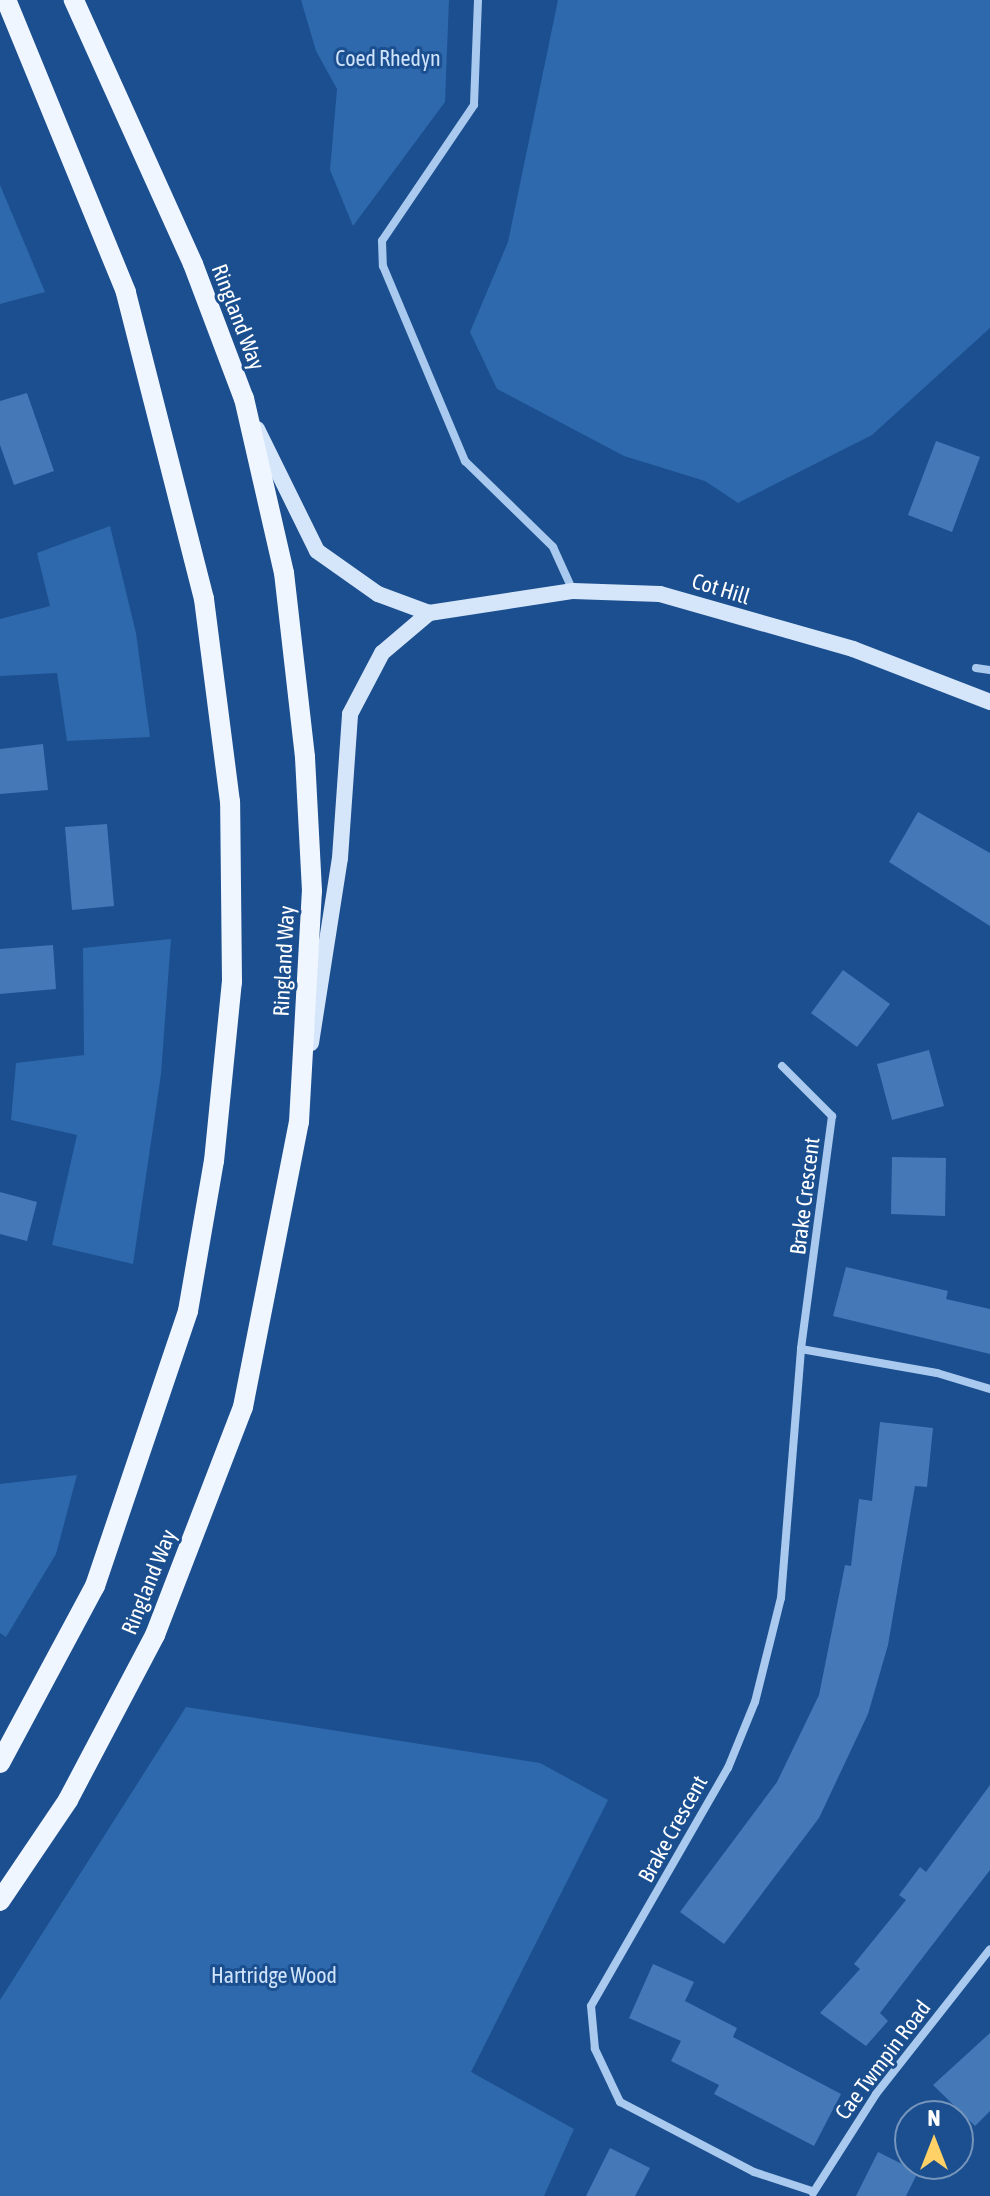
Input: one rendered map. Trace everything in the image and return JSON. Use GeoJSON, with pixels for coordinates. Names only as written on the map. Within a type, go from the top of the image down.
{"type":"FeatureCollection","features":[{"type":"Feature","properties":{"kind":"main road"},"geometry":{"type":"LineString","coordinates":[[0,1763],[95,1586],[188,1311],[214,1161],[232,982],[230,802],[204,599],[126,292],[6,0]]}},
{"type":"Feature","properties":{"kind":"main road","name":"Ringland Way"},"geometry":{"type":"LineString","coordinates":[[0,1901],[68,1800],[148,1649],[243,1407],[299,1122],[312,891],[305,757],[284,573],[244,399],[193,264],[74,0]]}},
{"type":"Feature","properties":{"kind":"street"},"geometry":{"type":"LineString","coordinates":[[478,0],[474,105],[382,241],[383,266],[465,461],[553,547],[573,591]]}},
{"type":"Feature","properties":{"kind":"street","name":"Cot Hill"},"geometry":{"type":"LineString","coordinates":[[244,399],[317,551],[378,594],[429,613],[573,591],[660,594],[853,649],[990,702]]}},
{"type":"Feature","properties":{"kind":"street"},"geometry":{"type":"LineString","coordinates":[[299,1122],[340,858],[350,714],[382,653],[429,613]]}},
{"type":"Feature","properties":{"kind":"street"},"geometry":{"type":"LineString","coordinates":[[976,668],[990,670]]}},
{"type":"Feature","properties":{"kind":"street","name":"Brake Crescent"},"geometry":{"type":"LineString","coordinates":[[782,1066],[832,1116],[801,1349],[781,1598],[755,1702],[728,1768],[591,2006],[595,2049],[620,2102],[754,2172],[813,2194]]}},
{"type":"Feature","properties":{"kind":"street"},"geometry":{"type":"LineString","coordinates":[[801,1349],[937,1373],[990,1389]]}},
{"type":"Feature","properties":{"kind":"street","name":"Cae Twmpin Road"},"geometry":{"type":"LineString","coordinates":[[813,2194],[876,2094],[990,1949]]}},
{"type":"Feature","properties":{"kind":"green space","name":"Coed Rhedyn"},"geometry":{"type":"Polygon","coordinates":[[[301,0],[449,0],[445,102],[353,226],[330,170],[337,89],[316,51],[301,0]]]}},
{"type":"Feature","properties":{"kind":"green space"},"geometry":{"type":"Polygon","coordinates":[[[558,0],[990,0],[990,328],[872,435],[738,503],[705,481],[624,456],[497,389],[470,332],[508,242],[558,0]]]}},
{"type":"Feature","properties":{"kind":"green space"},"geometry":{"type":"Polygon","coordinates":[[[0,185],[45,292],[0,304],[0,185]]]}},
{"type":"Feature","properties":{"kind":"green space"},"geometry":{"type":"Polygon","coordinates":[[[110,526],[136,633],[150,737],[67,741],[57,673],[0,676],[0,619],[50,606],[37,553],[110,526]]]}},
{"type":"Feature","properties":{"kind":"green space"},"geometry":{"type":"Polygon","coordinates":[[[171,939],[161,1074],[133,1264],[52,1245],[77,1135],[11,1120],[16,1063],[84,1055],[83,948],[171,939]]]}},
{"type":"Feature","properties":{"kind":"green space"},"geometry":{"type":"Polygon","coordinates":[[[77,1475],[56,1554],[6,1637],[0,1633],[0,1484],[77,1475]]]}},
{"type":"Feature","properties":{"kind":"green space","name":"Hartridge Wood"},"geometry":{"type":"Polygon","coordinates":[[[186,1707],[540,1763],[608,1800],[471,2072],[574,2129],[544,2196],[0,2196],[0,2000],[186,1707]]]}},
{"type":"Feature","properties":{"kind":"building"},"geometry":{"type":"Polygon","coordinates":[[[27,393],[54,471],[14,485],[0,445],[0,401],[27,393]]]}},
{"type":"Feature","properties":{"kind":"building"},"geometry":{"type":"Polygon","coordinates":[[[936,441],[980,457],[952,532],[908,515],[936,441]]]}},
{"type":"Feature","properties":{"kind":"building"},"geometry":{"type":"Polygon","coordinates":[[[43,744],[48,790],[0,794],[0,749],[43,744]]]}},
{"type":"Feature","properties":{"kind":"building"},"geometry":{"type":"Polygon","coordinates":[[[918,812],[990,853],[990,926],[889,862],[918,812]]]}},
{"type":"Feature","properties":{"kind":"building"},"geometry":{"type":"Polygon","coordinates":[[[107,824],[114,906],[72,910],[65,827],[107,824]]]}},
{"type":"Feature","properties":{"kind":"building"},"geometry":{"type":"Polygon","coordinates":[[[53,945],[56,989],[0,994],[0,949],[53,945]]]}},
{"type":"Feature","properties":{"kind":"building"},"geometry":{"type":"Polygon","coordinates":[[[843,970],[890,1004],[857,1047],[811,1013],[843,970]]]}},
{"type":"Feature","properties":{"kind":"building"},"geometry":{"type":"Polygon","coordinates":[[[929,1050],[944,1106],[892,1120],[877,1064],[929,1050]]]}},
{"type":"Feature","properties":{"kind":"building"},"geometry":{"type":"Polygon","coordinates":[[[892,1157],[946,1158],[945,1216],[891,1214],[892,1157]]]}},
{"type":"Feature","properties":{"kind":"building"},"geometry":{"type":"Polygon","coordinates":[[[0,1192],[37,1202],[27,1241],[0,1234],[0,1192]]]}},
{"type":"Feature","properties":{"kind":"building"},"geometry":{"type":"Polygon","coordinates":[[[846,1267],[948,1291],[946,1299],[990,1309],[990,1354],[833,1316],[846,1267]]]}},
{"type":"Feature","properties":{"kind":"building"},"geometry":{"type":"Polygon","coordinates":[[[880,1422],[933,1428],[927,1487],[915,1486],[888,1645],[868,1714],[819,1818],[724,1944],[680,1912],[777,1782],[819,1695],[845,1565],[851,1566],[859,1499],[872,1501],[880,1422]]]}},
{"type":"Feature","properties":{"kind":"building"},"geometry":{"type":"Polygon","coordinates":[[[990,1785],[990,1870],[880,2013],[888,2021],[866,2046],[820,2013],[860,1969],[854,1964],[906,1900],[899,1895],[920,1867],[926,1872],[990,1785]]]}},
{"type":"Feature","properties":{"kind":"building"},"geometry":{"type":"Polygon","coordinates":[[[653,1964],[694,1982],[685,2001],[737,2028],[733,2037],[841,2094],[814,2146],[714,2094],[719,2085],[671,2061],[681,2041],[629,2018],[653,1964]]]}},
{"type":"Feature","properties":{"kind":"building"},"geometry":{"type":"Polygon","coordinates":[[[990,2033],[990,2111],[975,2126],[974,2100],[948,2100],[933,2085],[990,2033]]]}},
{"type":"Feature","properties":{"kind":"building"},"geometry":{"type":"Polygon","coordinates":[[[610,2148],[650,2168],[635,2196],[586,2196],[610,2148]]]}},
{"type":"Feature","properties":{"kind":"building"},"geometry":{"type":"Polygon","coordinates":[[[878,2152],[894,2160],[894,2180],[914,2180],[906,2196],[856,2196],[878,2152]]]}}]}
